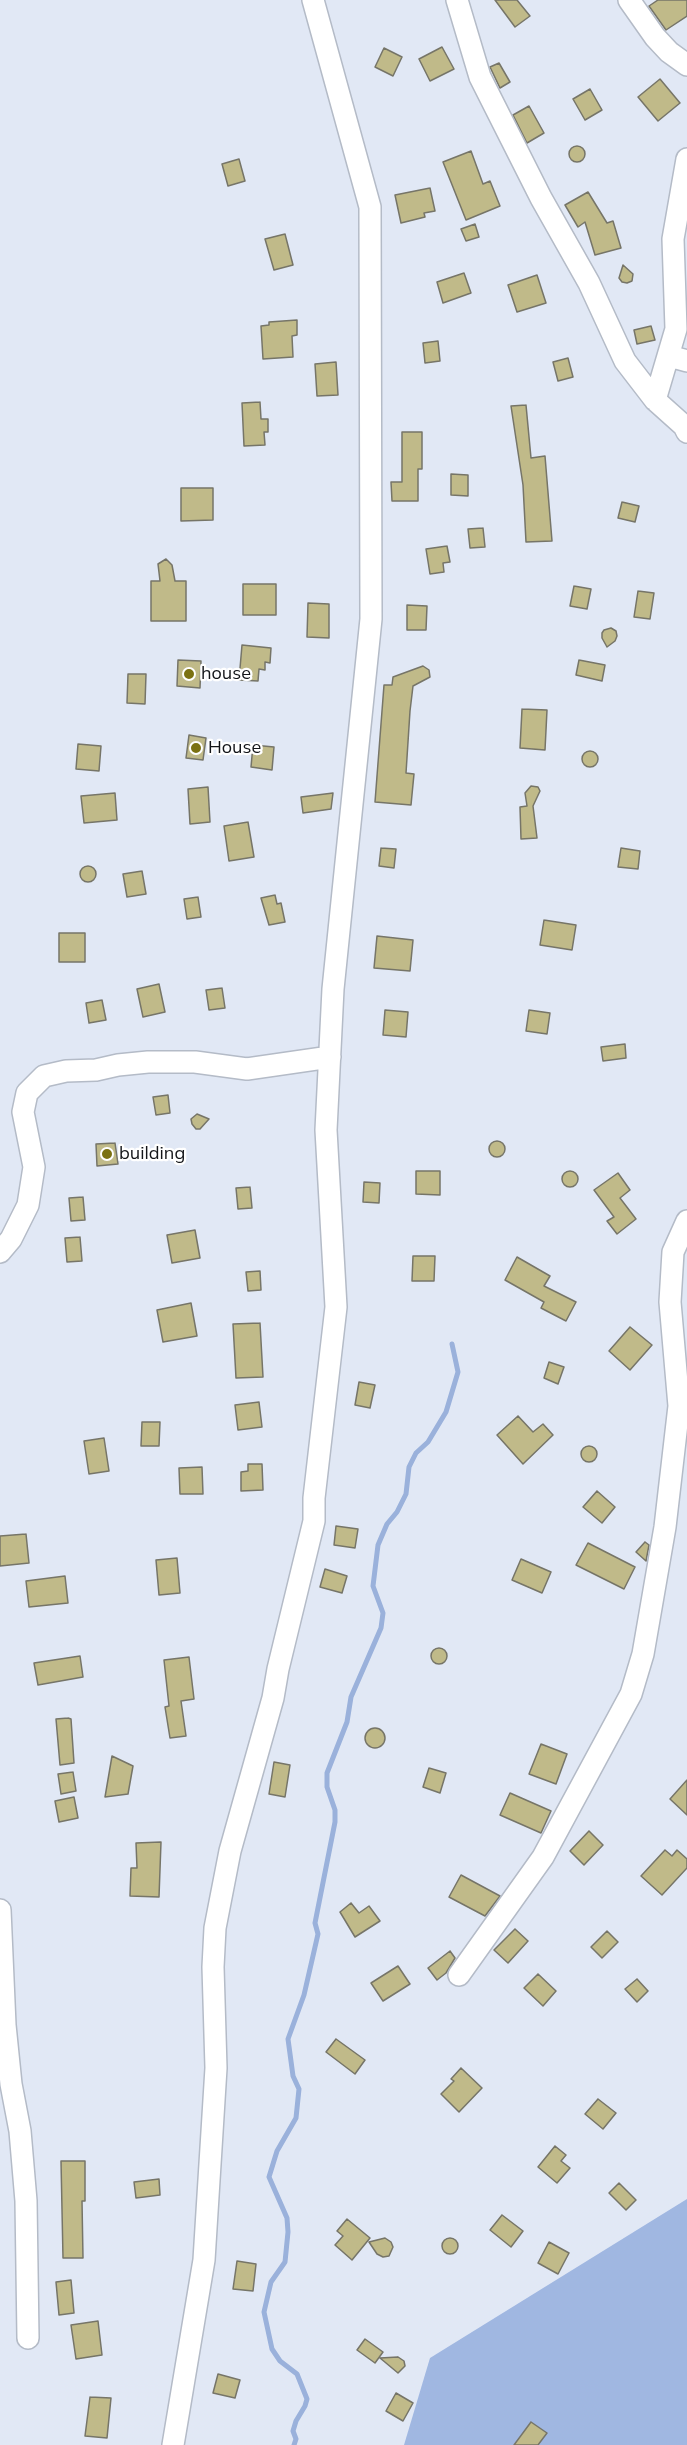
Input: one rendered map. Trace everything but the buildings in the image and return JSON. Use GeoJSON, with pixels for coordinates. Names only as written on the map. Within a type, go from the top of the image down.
{"type":"FeatureCollection","features":[{"type":"Feature","properties":{"kind":"street"},"geometry":{"type":"LineString","coordinates":[[173,2445],[204,2260],[216,2068],[215,1928],[230,1851],[273,1698],[314,1521],[314,1498],[336,1307],[326,1130],[333,989],[371,619],[370,207],[313,0]]}},
{"type":"Feature","properties":{"kind":"street"},"geometry":{"type":"LineString","coordinates":[[457,0],[480,77],[542,198],[590,283],[625,361],[687,432]]}},
{"type":"Feature","properties":{"kind":"street"},"geometry":{"type":"LineString","coordinates":[[629,0],[655,37],[669,52],[687,65]]}},
{"type":"Feature","properties":{"kind":"street"},"geometry":{"type":"LineString","coordinates":[[656,399],[678,359],[674,239],[687,159]]}},
{"type":"Feature","properties":{"kind":"street"},"geometry":{"type":"LineString","coordinates":[[0,1252],[11,1239],[28,1205],[34,1167],[23,1112],[27,1093],[44,1076],[66,1071],[96,1070],[148,1062],[195,1062],[247,1068],[330,1057]]}},
{"type":"Feature","properties":{"kind":"street"},"geometry":{"type":"LineString","coordinates":[[459,1975],[543,1857],[631,1694],[643,1654],[665,1527],[678,1406],[670,1302],[673,1252],[687,1221]]}},
{"type":"Feature","properties":{"kind":"street"},"geometry":{"type":"LineString","coordinates":[[0,1910],[5,2025],[11,2084],[20,2131],[26,2201],[28,2338]]}},
{"type":"Feature","properties":{"kind":"shaded area"},"geometry":{"type":"Polygon","coordinates":[[[687,2199],[687,2445],[404,2445],[430,2358],[687,2199]]]}},
{"type":"Feature","properties":{"kind":"waterway"},"geometry":{"type":"LineString","coordinates":[[294,2445],[296,2439],[293,2431],[307,2399],[297,2374],[280,2361],[272,2349],[264,2312],[271,2282],[285,2262],[288,2232],[287,2218],[269,2177],[277,2151],[296,2118],[299,2089],[293,2076],[288,2039],[304,1995],[318,1934],[315,1923],[335,1822],[335,1810],[327,1787],[327,1773],[347,1722],[351,1697],[381,1628],[383,1613],[373,1586],[378,1545],[387,1524],[397,1512],[406,1494],[409,1467],[416,1453],[428,1442],[446,1412],[458,1372],[452,1344]]}},
{"type":"Feature","properties":{"kind":"place","name":"house"},"geometry":{"type":"Point","coordinates":[189,674]}},
{"type":"Feature","properties":{"kind":"place","name":"House"},"geometry":{"type":"Point","coordinates":[196,748]}},
{"type":"Feature","properties":{"kind":"place","name":"building"},"geometry":{"type":"Point","coordinates":[107,1154]}}]}
